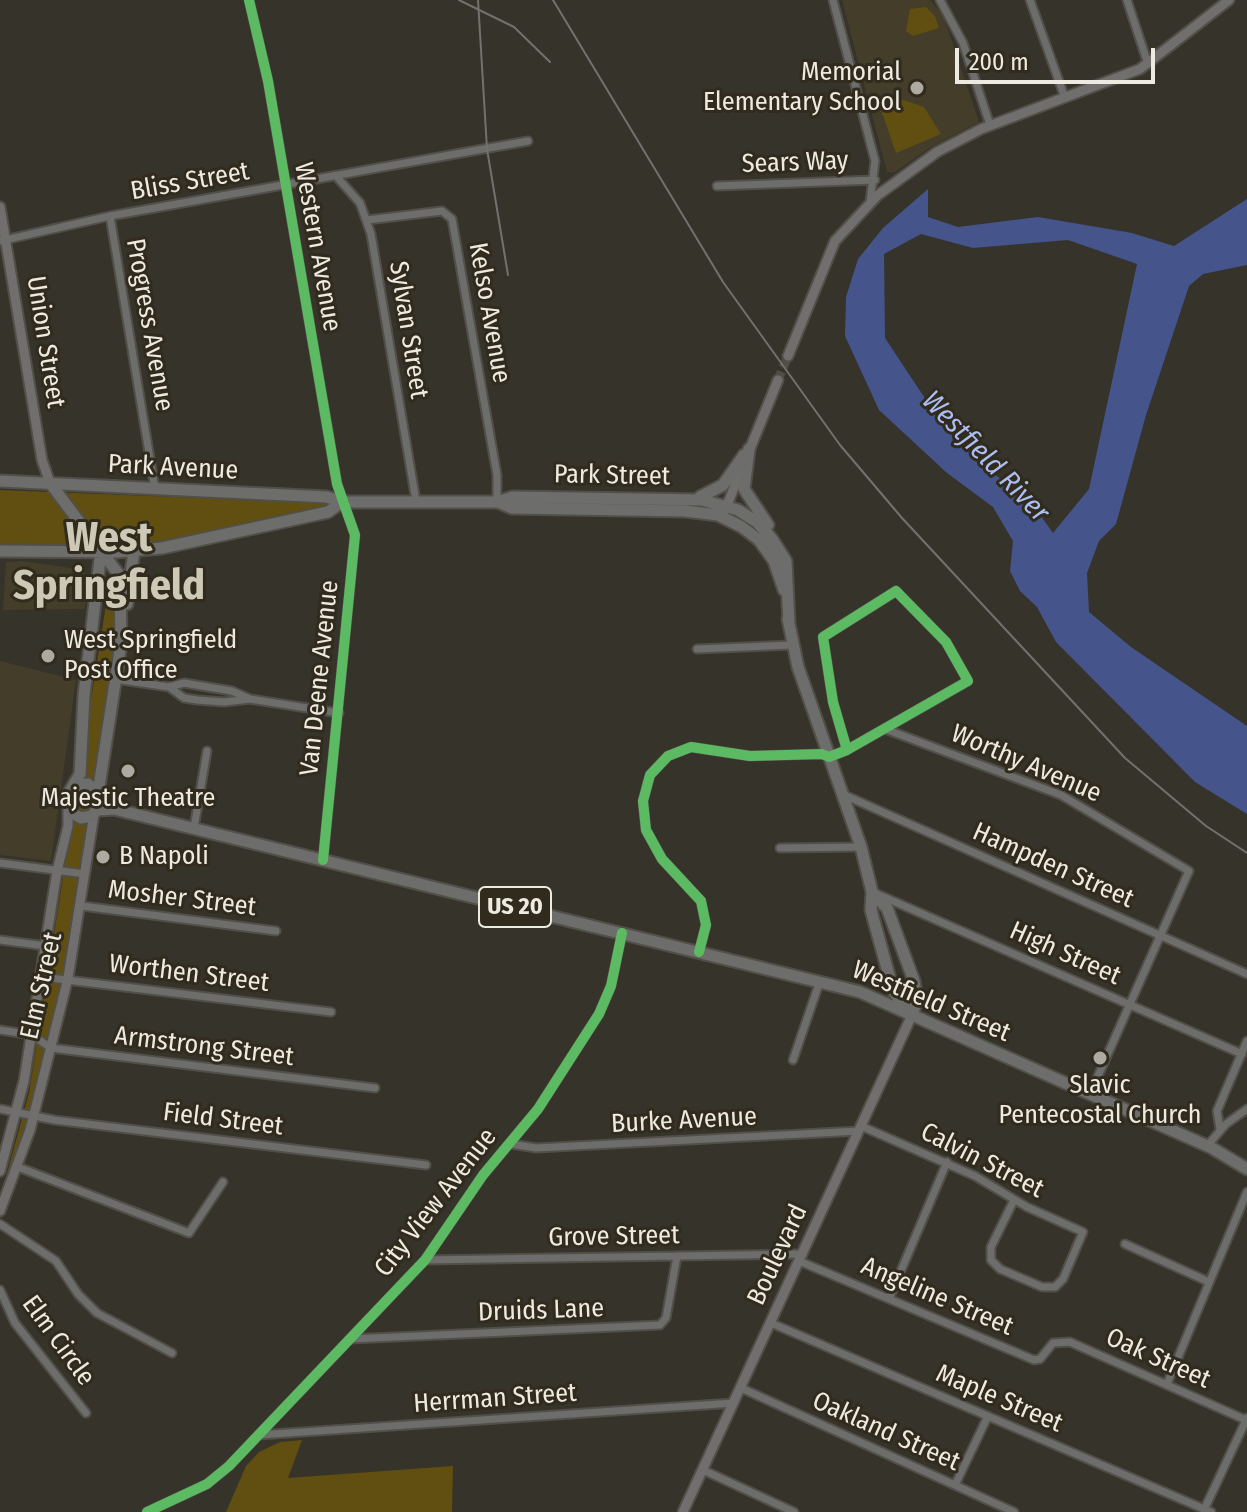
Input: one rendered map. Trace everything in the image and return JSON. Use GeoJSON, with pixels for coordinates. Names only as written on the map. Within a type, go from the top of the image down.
{"type":"FeatureCollection","features":[{"type":"Feature","properties":{"kind":"main road"},"geometry":{"type":"LineString","coordinates":[[788,356],[835,241],[870,202],[937,152],[990,125],[1110,83],[1148,64],[1226,1]]}},
{"type":"Feature","properties":{"kind":"main road","name":"Union Street"},"geometry":{"type":"LineString","coordinates":[[0,207],[3,240],[42,460],[50,483]]}},
{"type":"Feature","properties":{"kind":"main road"},"geometry":{"type":"LineString","coordinates":[[778,380],[723,517],[751,533],[772,557],[781,578],[792,645],[861,847],[872,892],[871,910],[887,969],[898,1000],[912,1015],[917,1000],[914,981],[887,908],[872,892]]}},
{"type":"Feature","properties":{"kind":"main road"},"geometry":{"type":"LineString","coordinates":[[681,499],[713,493],[730,478],[749,449]]}},
{"type":"Feature","properties":{"kind":"main road"},"geometry":{"type":"LineString","coordinates":[[749,449],[744,489],[777,539],[786,561],[789,623]]}},
{"type":"Feature","properties":{"kind":"main road","name":"Park Avenue"},"geometry":{"type":"LineString","coordinates":[[0,481],[327,497],[342,502]]}},
{"type":"Feature","properties":{"kind":"main road"},"geometry":{"type":"LineString","coordinates":[[50,483],[120,576],[121,644]]}},
{"type":"Feature","properties":{"kind":"main road","name":"Park Street"},"geometry":{"type":"LineString","coordinates":[[0,551],[134,551],[185,544],[328,512],[342,502],[497,502],[513,497],[681,499],[726,505]]}},
{"type":"Feature","properties":{"kind":"main road","name":"Park Street"},"geometry":{"type":"LineString","coordinates":[[497,502],[512,508],[685,511],[723,517]]}},
{"type":"Feature","properties":{"kind":"main road"},"geometry":{"type":"LineString","coordinates":[[726,505],[762,527],[786,561]]}},
{"type":"Feature","properties":{"kind":"main road"},"geometry":{"type":"LineString","coordinates":[[68,809],[66,798],[80,774],[101,551]]}},
{"type":"Feature","properties":{"kind":"main road"},"geometry":{"type":"LineString","coordinates":[[96,812],[134,551]]}},
{"type":"Feature","properties":{"kind":"main road"},"geometry":{"type":"LineString","coordinates":[[99,582],[121,584]]}},
{"type":"Feature","properties":{"kind":"main road"},"geometry":{"type":"LineString","coordinates":[[75,786],[88,784],[99,794]]}},
{"type":"Feature","properties":{"kind":"main road","name":"Westfield Street"},"geometry":{"type":"LineString","coordinates":[[99,794],[114,809]]}},
{"type":"Feature","properties":{"kind":"main road","name":"US 20"},"geometry":{"type":"LineString","coordinates":[[68,809],[81,818],[96,812]]}},
{"type":"Feature","properties":{"kind":"main road","name":"Elm Street"},"geometry":{"type":"LineString","coordinates":[[0,1171],[32,1035],[57,871],[68,826],[68,809]]}},
{"type":"Feature","properties":{"kind":"main road","name":"Westfield Street"},"geometry":{"type":"LineString","coordinates":[[96,812],[114,809],[860,992],[1207,1146],[1247,1169]]}},
{"type":"Feature","properties":{"kind":"main road","name":"Elm Street"},"geometry":{"type":"LineString","coordinates":[[0,1211],[18,1167],[33,1117],[68,978],[96,812]]}},
{"type":"Feature","properties":{"kind":"main road"},"geometry":{"type":"LineString","coordinates":[[860,992],[875,989],[887,969]]}},
{"type":"Feature","properties":{"kind":"main road","name":"Boulevard"},"geometry":{"type":"LineString","coordinates":[[683,1512],[912,1015]]}},
{"type":"Feature","properties":{"kind":"street","name":"Western Avenue"},"geometry":{"type":"LineString","coordinates":[[249,0],[268,81],[284,186],[342,502]]}},
{"type":"Feature","properties":{"kind":"street"},"geometry":{"type":"LineString","coordinates":[[833,0],[875,161],[870,202]]}},
{"type":"Feature","properties":{"kind":"street"},"geometry":{"type":"LineString","coordinates":[[940,0],[963,43],[990,125]]}},
{"type":"Feature","properties":{"kind":"street"},"geometry":{"type":"LineString","coordinates":[[1030,0],[1065,98]]}},
{"type":"Feature","properties":{"kind":"street"},"geometry":{"type":"LineString","coordinates":[[1127,0],[1148,64]]}},
{"type":"Feature","properties":{"kind":"street","name":"Bliss Street"},"geometry":{"type":"LineString","coordinates":[[3,240],[110,216],[528,141]]}},
{"type":"Feature","properties":{"kind":"street","name":"Sylvan Street"},"geometry":{"type":"LineString","coordinates":[[336,176],[358,199],[367,220],[416,501]]}},
{"type":"Feature","properties":{"kind":"street","name":"Sears Way"},"geometry":{"type":"LineString","coordinates":[[717,186],[875,180]]}},
{"type":"Feature","properties":{"kind":"street","name":"Kelso Avenue"},"geometry":{"type":"LineString","coordinates":[[367,220],[442,211],[452,219],[497,475],[497,502]]}},
{"type":"Feature","properties":{"kind":"street","name":"Progress Avenue"},"geometry":{"type":"LineString","coordinates":[[110,216],[155,489]]}},
{"type":"Feature","properties":{"kind":"street","name":"Van Deene Avenue"},"geometry":{"type":"LineString","coordinates":[[323,860],[355,540],[342,502]]}},
{"type":"Feature","properties":{"kind":"street"},"geometry":{"type":"LineString","coordinates":[[699,952],[706,925],[701,901],[658,855],[644,825],[644,795],[653,771],[671,753],[691,747],[750,756],[822,754],[829,757],[847,750],[968,681],[946,642],[896,591],[823,637],[833,702],[847,750]]}},
{"type":"Feature","properties":{"kind":"street"},"geometry":{"type":"LineString","coordinates":[[697,649],[792,645]]}},
{"type":"Feature","properties":{"kind":"street"},"geometry":{"type":"LineString","coordinates":[[115,679],[169,687],[186,683],[232,691],[250,699]]}},
{"type":"Feature","properties":{"kind":"street"},"geometry":{"type":"LineString","coordinates":[[169,687],[184,698],[197,700],[250,699],[339,713]]}},
{"type":"Feature","properties":{"kind":"street","name":"Worthy Avenue"},"geometry":{"type":"LineString","coordinates":[[885,729],[1061,795],[1189,871],[1160,936]]}},
{"type":"Feature","properties":{"kind":"street"},"geometry":{"type":"LineString","coordinates":[[194,828],[207,751]]}},
{"type":"Feature","properties":{"kind":"street","name":"Hampden Street"},"geometry":{"type":"LineString","coordinates":[[842,794],[1247,974]]}},
{"type":"Feature","properties":{"kind":"street"},"geometry":{"type":"LineString","coordinates":[[780,848],[861,847]]}},
{"type":"Feature","properties":{"kind":"street"},"geometry":{"type":"LineString","coordinates":[[0,863],[85,874]]}},
{"type":"Feature","properties":{"kind":"street","name":"High Street"},"geometry":{"type":"LineString","coordinates":[[872,892],[1242,1054]]}},
{"type":"Feature","properties":{"kind":"street","name":"Mosher Street"},"geometry":{"type":"LineString","coordinates":[[82,906],[276,931]]}},
{"type":"Feature","properties":{"kind":"street","name":"City View Avenue"},"geometry":{"type":"LineString","coordinates":[[147,1512],[207,1484],[425,1260],[483,1175],[511,1144],[599,1014],[611,986],[622,933]]}},
{"type":"Feature","properties":{"kind":"street"},"geometry":{"type":"LineString","coordinates":[[1090,1094],[1160,936]]}},
{"type":"Feature","properties":{"kind":"street"},"geometry":{"type":"LineString","coordinates":[[0,940],[46,946]]}},
{"type":"Feature","properties":{"kind":"street","name":"Worthen Street"},"geometry":{"type":"LineString","coordinates":[[42,977],[331,1012]]}},
{"type":"Feature","properties":{"kind":"street"},"geometry":{"type":"LineString","coordinates":[[793,1060],[820,981]]}},
{"type":"Feature","properties":{"kind":"street"},"geometry":{"type":"LineString","coordinates":[[0,1030],[32,1035]]}},
{"type":"Feature","properties":{"kind":"street","name":"Armstrong Street"},"geometry":{"type":"LineString","coordinates":[[32,1035],[51,1048],[375,1088]]}},
{"type":"Feature","properties":{"kind":"street"},"geometry":{"type":"LineString","coordinates":[[1220,1129],[1217,1111],[1247,1041]]}},
{"type":"Feature","properties":{"kind":"street","name":"Field Street"},"geometry":{"type":"LineString","coordinates":[[0,1109],[33,1117],[426,1165]]}},
{"type":"Feature","properties":{"kind":"street"},"geometry":{"type":"LineString","coordinates":[[1207,1146],[1220,1129],[1247,1109]]}},
{"type":"Feature","properties":{"kind":"street","name":"Burke Avenue"},"geometry":{"type":"LineString","coordinates":[[511,1144],[536,1148],[860,1129]]}},
{"type":"Feature","properties":{"kind":"street","name":"Calvin Street"},"geometry":{"type":"LineString","coordinates":[[860,1129],[947,1162],[1014,1200],[1083,1232],[1063,1279],[1055,1287],[1045,1288],[1000,1269],[992,1262],[990,1252],[1014,1200]]}},
{"type":"Feature","properties":{"kind":"street"},"geometry":{"type":"LineString","coordinates":[[889,1299],[947,1162]]}},
{"type":"Feature","properties":{"kind":"street"},"geometry":{"type":"LineString","coordinates":[[18,1167],[189,1233],[223,1182]]}},
{"type":"Feature","properties":{"kind":"street"},"geometry":{"type":"LineString","coordinates":[[0,1184],[11,1186]]}},
{"type":"Feature","properties":{"kind":"street"},"geometry":{"type":"LineString","coordinates":[[1167,1384],[1247,1192]]}},
{"type":"Feature","properties":{"kind":"street"},"geometry":{"type":"LineString","coordinates":[[0,1224],[52,1257],[97,1313],[172,1353]]}},
{"type":"Feature","properties":{"kind":"street"},"geometry":{"type":"LineString","coordinates":[[1125,1244],[1209,1282]]}},
{"type":"Feature","properties":{"kind":"street","name":"Druids Lane"},"geometry":{"type":"LineString","coordinates":[[350,1339],[660,1325],[666,1318],[677,1256]]}},
{"type":"Feature","properties":{"kind":"street","name":"Grove Street"},"geometry":{"type":"LineString","coordinates":[[425,1260],[801,1257]]}},
{"type":"Feature","properties":{"kind":"street","name":"Angeline Street"},"geometry":{"type":"LineString","coordinates":[[801,1257],[889,1299],[1034,1360],[1040,1359],[1052,1343]]}},
{"type":"Feature","properties":{"kind":"street","name":"Elm Circle"},"geometry":{"type":"LineString","coordinates":[[0,1290],[15,1323],[86,1413]]}},
{"type":"Feature","properties":{"kind":"street","name":"Maple Street"},"geometry":{"type":"LineString","coordinates":[[771,1323],[1207,1511]]}},
{"type":"Feature","properties":{"kind":"street","name":"Oak Street"},"geometry":{"type":"LineString","coordinates":[[1052,1343],[1070,1342],[1247,1419]]}},
{"type":"Feature","properties":{"kind":"street","name":"Oakland Street"},"geometry":{"type":"LineString","coordinates":[[741,1388],[1014,1512]]}},
{"type":"Feature","properties":{"kind":"street","name":"Herrman Street"},"geometry":{"type":"LineString","coordinates":[[258,1435],[734,1403]]}},
{"type":"Feature","properties":{"kind":"street"},"geometry":{"type":"LineString","coordinates":[[955,1485],[988,1416]]}},
{"type":"Feature","properties":{"kind":"street"},"geometry":{"type":"LineString","coordinates":[[1207,1511],[1247,1419]]}},
{"type":"Feature","properties":{"kind":"street"},"geometry":{"type":"LineString","coordinates":[[703,1470],[794,1512]]}},
{"type":"Feature","properties":{"kind":"shaded area","name":"Memorial Elementary School"},"geometry":{"type":"Polygon","coordinates":[[[842,0],[930,0],[943,15],[979,122],[931,147],[895,172],[887,172],[842,0]]]}},
{"type":"Feature","properties":{"kind":"shaded area"},"geometry":{"type":"Polygon","coordinates":[[[926,7],[935,16],[939,28],[913,36],[906,31],[910,9],[926,7]]]}},
{"type":"Feature","properties":{"kind":"shaded area"},"geometry":{"type":"Polygon","coordinates":[[[903,100],[924,107],[941,134],[896,153],[880,107],[903,100]]]}},
{"type":"Feature","properties":{"kind":"shaded area"},"geometry":{"type":"Polygon","coordinates":[[[0,490],[327,503],[327,507],[172,542],[116,547],[0,545],[0,490]]]}},
{"type":"Feature","properties":{"kind":"shaded area"},"geometry":{"type":"Polygon","coordinates":[[[23,561],[84,570],[88,580],[85,609],[3,610],[6,562],[23,561]]]}},
{"type":"Feature","properties":{"kind":"shaded area"},"geometry":{"type":"Polygon","coordinates":[[[109,586],[116,589],[113,653],[65,965],[27,1124],[0,1199],[29,1093],[109,586]]]}},
{"type":"Feature","properties":{"kind":"shaded area"},"geometry":{"type":"Polygon","coordinates":[[[0,661],[76,680],[51,861],[0,855],[0,661]]]}},
{"type":"Feature","properties":{"kind":"shaded area"},"geometry":{"type":"Polygon","coordinates":[[[302,1440],[288,1478],[453,1466],[452,1512],[226,1512],[246,1466],[259,1452],[280,1442],[302,1440]]]}},
{"type":"Feature","properties":{"kind":"water"},"geometry":{"type":"Polygon","coordinates":[[[928,189],[928,217],[958,227],[1038,217],[1132,233],[1174,246],[1247,199],[1247,265],[1203,274],[1189,286],[1146,415],[1116,524],[1099,541],[1087,573],[1089,612],[1131,647],[1247,726],[1247,814],[1195,782],[1056,642],[1037,607],[1020,591],[1010,571],[1013,541],[993,507],[947,473],[879,410],[845,336],[846,297],[858,259],[883,228],[928,189]],[[921,234],[884,254],[885,338],[938,418],[984,467],[1028,498],[1053,533],[1089,489],[1137,264],[1068,240],[973,248],[921,234]]]}},
{"type":"Feature","properties":{"kind":"tunnel"},"geometry":{"type":"LineString","coordinates":[[778,380],[788,356]]}},
{"type":"Feature","properties":{"kind":"railway"},"geometry":{"type":"LineString","coordinates":[[459,0],[514,27],[550,62]]}},
{"type":"Feature","properties":{"kind":"railway"},"geometry":{"type":"LineString","coordinates":[[478,0],[487,149],[508,275]]}},
{"type":"Feature","properties":{"kind":"railway"},"geometry":{"type":"LineString","coordinates":[[553,0],[723,282],[840,445],[902,518],[1125,758],[1206,826],[1247,853]]}},
{"type":"Feature","properties":{"kind":"cycle path"},"geometry":{"type":"LineString","coordinates":[[249,0],[268,81],[337,484],[355,535],[323,860]]}},
{"type":"Feature","properties":{"kind":"cycle path"},"geometry":{"type":"LineString","coordinates":[[699,952],[706,925],[701,901],[662,859],[646,830],[643,801],[650,775],[668,756],[691,747],[750,756],[822,754],[829,757],[847,750],[968,681],[946,642],[896,591],[823,637],[833,702],[847,750]]}},
{"type":"Feature","properties":{"kind":"cycle path"},"geometry":{"type":"LineString","coordinates":[[147,1512],[207,1484],[229,1466],[425,1260],[483,1175],[538,1109],[599,1014],[611,986],[622,933]]}},
{"type":"Feature","properties":{"kind":"place","name":"Memorial Elementary School"},"geometry":{"type":"Point","coordinates":[917,88]}},
{"type":"Feature","properties":{"kind":"place","name":"West Springfield Post Office"},"geometry":{"type":"Point","coordinates":[48,656]}},
{"type":"Feature","properties":{"kind":"place","name":"Majestic Theatre"},"geometry":{"type":"Point","coordinates":[128,771]}},
{"type":"Feature","properties":{"kind":"place","name":"B Napoli"},"geometry":{"type":"Point","coordinates":[103,857]}},
{"type":"Feature","properties":{"kind":"place","name":"Slavic Pentecostal Church"},"geometry":{"type":"Point","coordinates":[1100,1058]}},
{"type":"Feature","properties":{"kind":"district","name":"West Springfield"},"geometry":{"type":"Point","coordinates":[109,563]}},
{"type":"Feature","properties":{"kind":"water label","name":"Westfield River"},"geometry":{"type":"Point","coordinates":[985,457]}}]}
